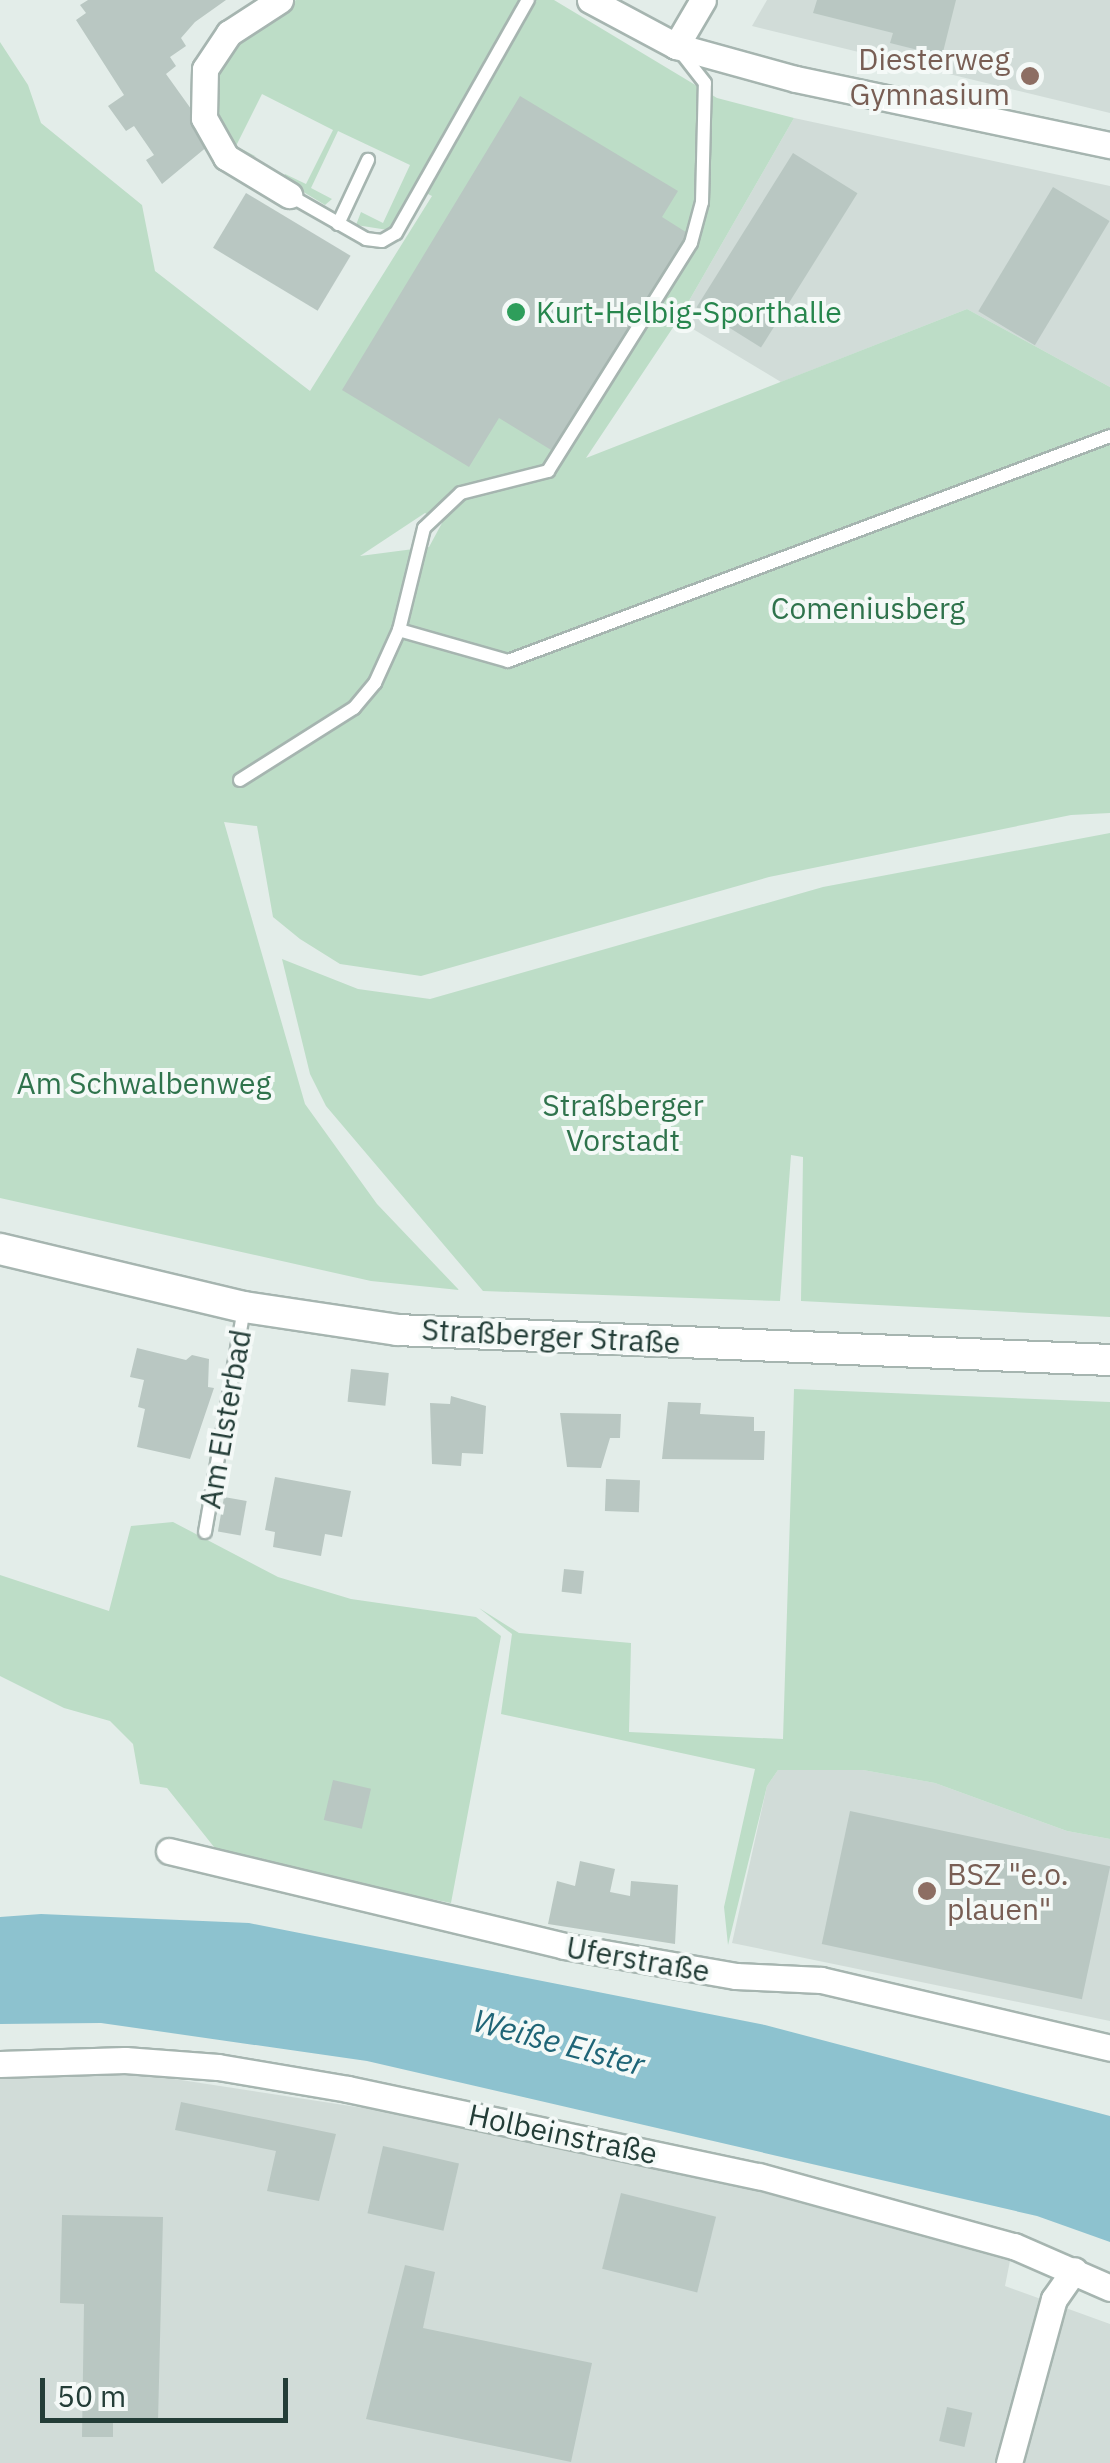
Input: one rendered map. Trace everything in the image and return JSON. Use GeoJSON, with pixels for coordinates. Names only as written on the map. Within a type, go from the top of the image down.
{"type":"FeatureCollection","features":[{"type":"Feature","properties":{"kind":"main road","name":"Straßberger Straße"},"geometry":{"type":"LineString","coordinates":[[0,1249],[244,1306],[398,1330],[1110,1360]]}},
{"type":"Feature","properties":{"kind":"street"},"geometry":{"type":"LineString","coordinates":[[280,0],[229,33],[205,69],[204,118],[226,157],[289,195]]}},
{"type":"Feature","properties":{"kind":"street"},"geometry":{"type":"LineString","coordinates":[[590,0],[676,46],[796,79],[1110,146]]}},
{"type":"Feature","properties":{"kind":"street"},"geometry":{"type":"LineString","coordinates":[[676,46],[704,0]]}},
{"type":"Feature","properties":{"kind":"street","name":"Uferstraße"},"geometry":{"type":"LineString","coordinates":[[169,1850],[564,1946],[736,1976],[821,1980],[1110,2048]]}},
{"type":"Feature","properties":{"kind":"street","name":"Holbeinstraße"},"geometry":{"type":"LineString","coordinates":[[0,2064],[126,2060],[218,2066],[348,2088],[758,2176],[1014,2246],[1110,2288]]}},
{"type":"Feature","properties":{"kind":"street"},"geometry":{"type":"LineString","coordinates":[[1009,2463],[1054,2299],[1074,2270]]}},
{"type":"Feature","properties":{"kind":"lane"},"geometry":{"type":"LineString","coordinates":[[289,195],[366,239],[382,241],[396,233],[528,0]]}},
{"type":"Feature","properties":{"kind":"lane"},"geometry":{"type":"LineString","coordinates":[[240,780],[354,708],[376,682],[399,630],[424,528],[461,493],[548,471],[691,243],[702,202],[706,83],[676,46]]}},
{"type":"Feature","properties":{"kind":"lane"},"geometry":{"type":"LineString","coordinates":[[338,224],[368,160]]}},
{"type":"Feature","properties":{"kind":"lane"},"geometry":{"type":"LineString","coordinates":[[399,630],[508,661],[1110,436]]}},
{"type":"Feature","properties":{"kind":"lane","name":"Am Elsterbad"},"geometry":{"type":"LineString","coordinates":[[206,1532],[244,1306]]}},
{"type":"Feature","properties":{"kind":"shaded area","name":"Diesterweg Gymnasium"},"geometry":{"type":"Polygon","coordinates":[[[767,0],[1110,0],[1110,113],[752,26],[767,0]]]}},
{"type":"Feature","properties":{"kind":"shaded area"},"geometry":{"type":"Polygon","coordinates":[[[794,118],[1110,186],[1110,387],[967,309],[781,382],[678,320],[794,118]]]}},
{"type":"Feature","properties":{"kind":"shaded area","name":"BSZ \"e.o. plauen\""},"geometry":{"type":"Polygon","coordinates":[[[778,1770],[863,1770],[935,1783],[1067,1831],[1110,1839],[1110,2021],[732,1943],[767,1786],[778,1770]]]}},
{"type":"Feature","properties":{"kind":"shaded area"},"geometry":{"type":"Polygon","coordinates":[[[96,2067],[468,2124],[742,2187],[1010,2261],[1005,2286],[1110,2324],[1110,2463],[0,2463],[0,2073],[96,2067]]]}},
{"type":"Feature","properties":{"kind":"green space"},"geometry":{"type":"Polygon","coordinates":[[[296,0],[554,0],[717,98],[794,118],[678,320],[586,458],[967,309],[1110,387],[1110,813],[1071,815],[769,877],[421,976],[340,964],[300,939],[273,917],[257,826],[224,822],[305,1104],[377,1204],[459,1290],[371,1281],[0,1198],[0,42],[28,85],[41,123],[142,205],[155,271],[310,391],[432,196],[416,188],[388,230],[356,225],[361,212],[383,223],[410,165],[338,131],[311,188],[332,199],[325,205],[282,179],[285,174],[306,184],[333,130],[262,94],[236,146],[257,157],[234,150],[214,101],[219,62],[234,43],[296,0]],[[425,513],[360,556],[429,547],[442,523],[425,513]]]}},
{"type":"Feature","properties":{"kind":"green space","name":"Straßberger Vorstadt"},"geometry":{"type":"Polygon","coordinates":[[[1110,833],[1110,1317],[801,1301],[803,1157],[791,1155],[780,1301],[483,1291],[326,1106],[310,1074],[282,959],[358,989],[430,999],[823,887],[1110,833]]]}},
{"type":"Feature","properties":{"kind":"green space"},"geometry":{"type":"Polygon","coordinates":[[[794,1389],[1110,1402],[1110,1839],[1067,1831],[935,1783],[863,1770],[778,1770],[767,1786],[728,1945],[724,1907],[755,1769],[501,1714],[512,1634],[479,1608],[519,1633],[631,1643],[629,1732],[783,1739],[794,1389]]]}},
{"type":"Feature","properties":{"kind":"green space"},"geometry":{"type":"Polygon","coordinates":[[[173,1522],[278,1577],[351,1599],[476,1617],[501,1636],[451,1903],[222,1857],[167,1788],[140,1784],[133,1744],[110,1721],[64,1708],[0,1676],[0,1575],[109,1611],[131,1526],[173,1522]]]}},
{"type":"Feature","properties":{"kind":"water","name":"Weiße Elster"},"geometry":{"type":"Polygon","coordinates":[[[41,1914],[249,1923],[765,2025],[1110,2116],[1110,2242],[1037,2216],[367,2061],[101,2023],[0,2024],[0,1917],[41,1914]]]}},
{"type":"Feature","properties":{"kind":"building"},"geometry":{"type":"Polygon","coordinates":[[[88,0],[226,0],[195,22],[181,38],[186,46],[170,57],[176,66],[166,74],[214,141],[162,184],[146,160],[154,155],[134,126],[126,131],[108,106],[124,95],[76,20],[86,13],[80,5],[88,0]]]}},
{"type":"Feature","properties":{"kind":"building"},"geometry":{"type":"Polygon","coordinates":[[[817,0],[956,0],[942,56],[890,43],[893,33],[813,13],[817,0]]]}},
{"type":"Feature","properties":{"kind":"building","name":"Kurt-Helbig-Sporthalle"},"geometry":{"type":"Polygon","coordinates":[[[520,96],[678,191],[662,217],[689,234],[556,453],[499,418],[469,467],[342,390],[520,96]]]}},
{"type":"Feature","properties":{"kind":"building"},"geometry":{"type":"Polygon","coordinates":[[[793,153],[857,193],[761,348],[697,307],[793,153]]]}},
{"type":"Feature","properties":{"kind":"building"},"geometry":{"type":"Polygon","coordinates":[[[1053,187],[1110,221],[1035,345],[978,311],[1053,187]]]}},
{"type":"Feature","properties":{"kind":"building"},"geometry":{"type":"Polygon","coordinates":[[[246,193],[351,256],[318,311],[213,248],[246,193]]]}},
{"type":"Feature","properties":{"kind":"building"},"geometry":{"type":"Polygon","coordinates":[[[137,1348],[186,1360],[192,1355],[209,1359],[208,1387],[214,1388],[190,1459],[137,1447],[145,1409],[138,1407],[144,1380],[130,1377],[137,1348]]]}},
{"type":"Feature","properties":{"kind":"building"},"geometry":{"type":"Polygon","coordinates":[[[351,1369],[389,1373],[385,1406],[348,1402],[351,1369]]]}},
{"type":"Feature","properties":{"kind":"building"},"geometry":{"type":"Polygon","coordinates":[[[451,1396],[486,1406],[483,1454],[462,1453],[461,1466],[432,1464],[430,1403],[450,1404],[451,1396]]]}},
{"type":"Feature","properties":{"kind":"building"},"geometry":{"type":"Polygon","coordinates":[[[668,1402],[701,1403],[700,1414],[754,1417],[754,1431],[765,1431],[764,1460],[662,1459],[668,1402]]]}},
{"type":"Feature","properties":{"kind":"building"},"geometry":{"type":"Polygon","coordinates":[[[560,1413],[621,1414],[620,1438],[610,1438],[601,1468],[567,1467],[560,1413]]]}},
{"type":"Feature","properties":{"kind":"building"},"geometry":{"type":"Polygon","coordinates":[[[275,1477],[351,1491],[342,1537],[325,1534],[321,1556],[273,1547],[275,1532],[265,1530],[275,1477]]]}},
{"type":"Feature","properties":{"kind":"building"},"geometry":{"type":"Polygon","coordinates":[[[606,1479],[640,1480],[639,1512],[605,1511],[606,1479]]]}},
{"type":"Feature","properties":{"kind":"building"},"geometry":{"type":"Polygon","coordinates":[[[224,1497],[247,1501],[241,1535],[218,1531],[224,1497]]]}},
{"type":"Feature","properties":{"kind":"building"},"geometry":{"type":"Polygon","coordinates":[[[564,1569],[584,1571],[581,1594],[562,1592],[564,1569]]]}},
{"type":"Feature","properties":{"kind":"building"},"geometry":{"type":"Polygon","coordinates":[[[333,1780],[371,1789],[362,1829],[324,1820],[333,1780]]]}},
{"type":"Feature","properties":{"kind":"building"},"geometry":{"type":"Polygon","coordinates":[[[850,1811],[1110,1866],[1082,1999],[822,1944],[850,1811]]]}},
{"type":"Feature","properties":{"kind":"building"},"geometry":{"type":"Polygon","coordinates":[[[580,1861],[615,1869],[610,1892],[630,1896],[631,1881],[678,1885],[675,1944],[548,1924],[557,1881],[575,1886],[580,1861]]]}},
{"type":"Feature","properties":{"kind":"building"},"geometry":{"type":"Polygon","coordinates":[[[181,2102],[336,2134],[319,2201],[267,2191],[276,2151],[175,2130],[181,2102]]]}},
{"type":"Feature","properties":{"kind":"building"},"geometry":{"type":"Polygon","coordinates":[[[383,2146],[459,2164],[443,2231],[367,2213],[383,2146]]]}},
{"type":"Feature","properties":{"kind":"building"},"geometry":{"type":"Polygon","coordinates":[[[621,2193],[716,2217],[697,2292],[602,2269],[621,2193]]]}},
{"type":"Feature","properties":{"kind":"building"},"geometry":{"type":"Polygon","coordinates":[[[62,2215],[163,2217],[158,2422],[113,2421],[113,2437],[82,2437],[84,2304],[60,2303],[62,2215]]]}},
{"type":"Feature","properties":{"kind":"building"},"geometry":{"type":"Polygon","coordinates":[[[405,2265],[435,2272],[423,2328],[592,2363],[571,2462],[366,2419],[405,2265]]]}},
{"type":"Feature","properties":{"kind":"building"},"geometry":{"type":"Polygon","coordinates":[[[947,2407],[972,2413],[964,2447],[939,2441],[947,2407]]]}},
{"type":"Feature","properties":{"kind":"place","name":"Diesterweg Gymnasium"},"geometry":{"type":"Point","coordinates":[1030,76]}},
{"type":"Feature","properties":{"kind":"place","name":"Kurt-Helbig-Sporthalle"},"geometry":{"type":"Point","coordinates":[516,312]}},
{"type":"Feature","properties":{"kind":"place","name":"BSZ \"e.o. plauen\""},"geometry":{"type":"Point","coordinates":[927,1891]}},
{"type":"Feature","properties":{"kind":"park label","name":"Comeniusberg"},"geometry":{"type":"Point","coordinates":[868,608]}},
{"type":"Feature","properties":{"kind":"park label","name":"Am Schwalbenweg"},"geometry":{"type":"Point","coordinates":[144,1083]}}]}
